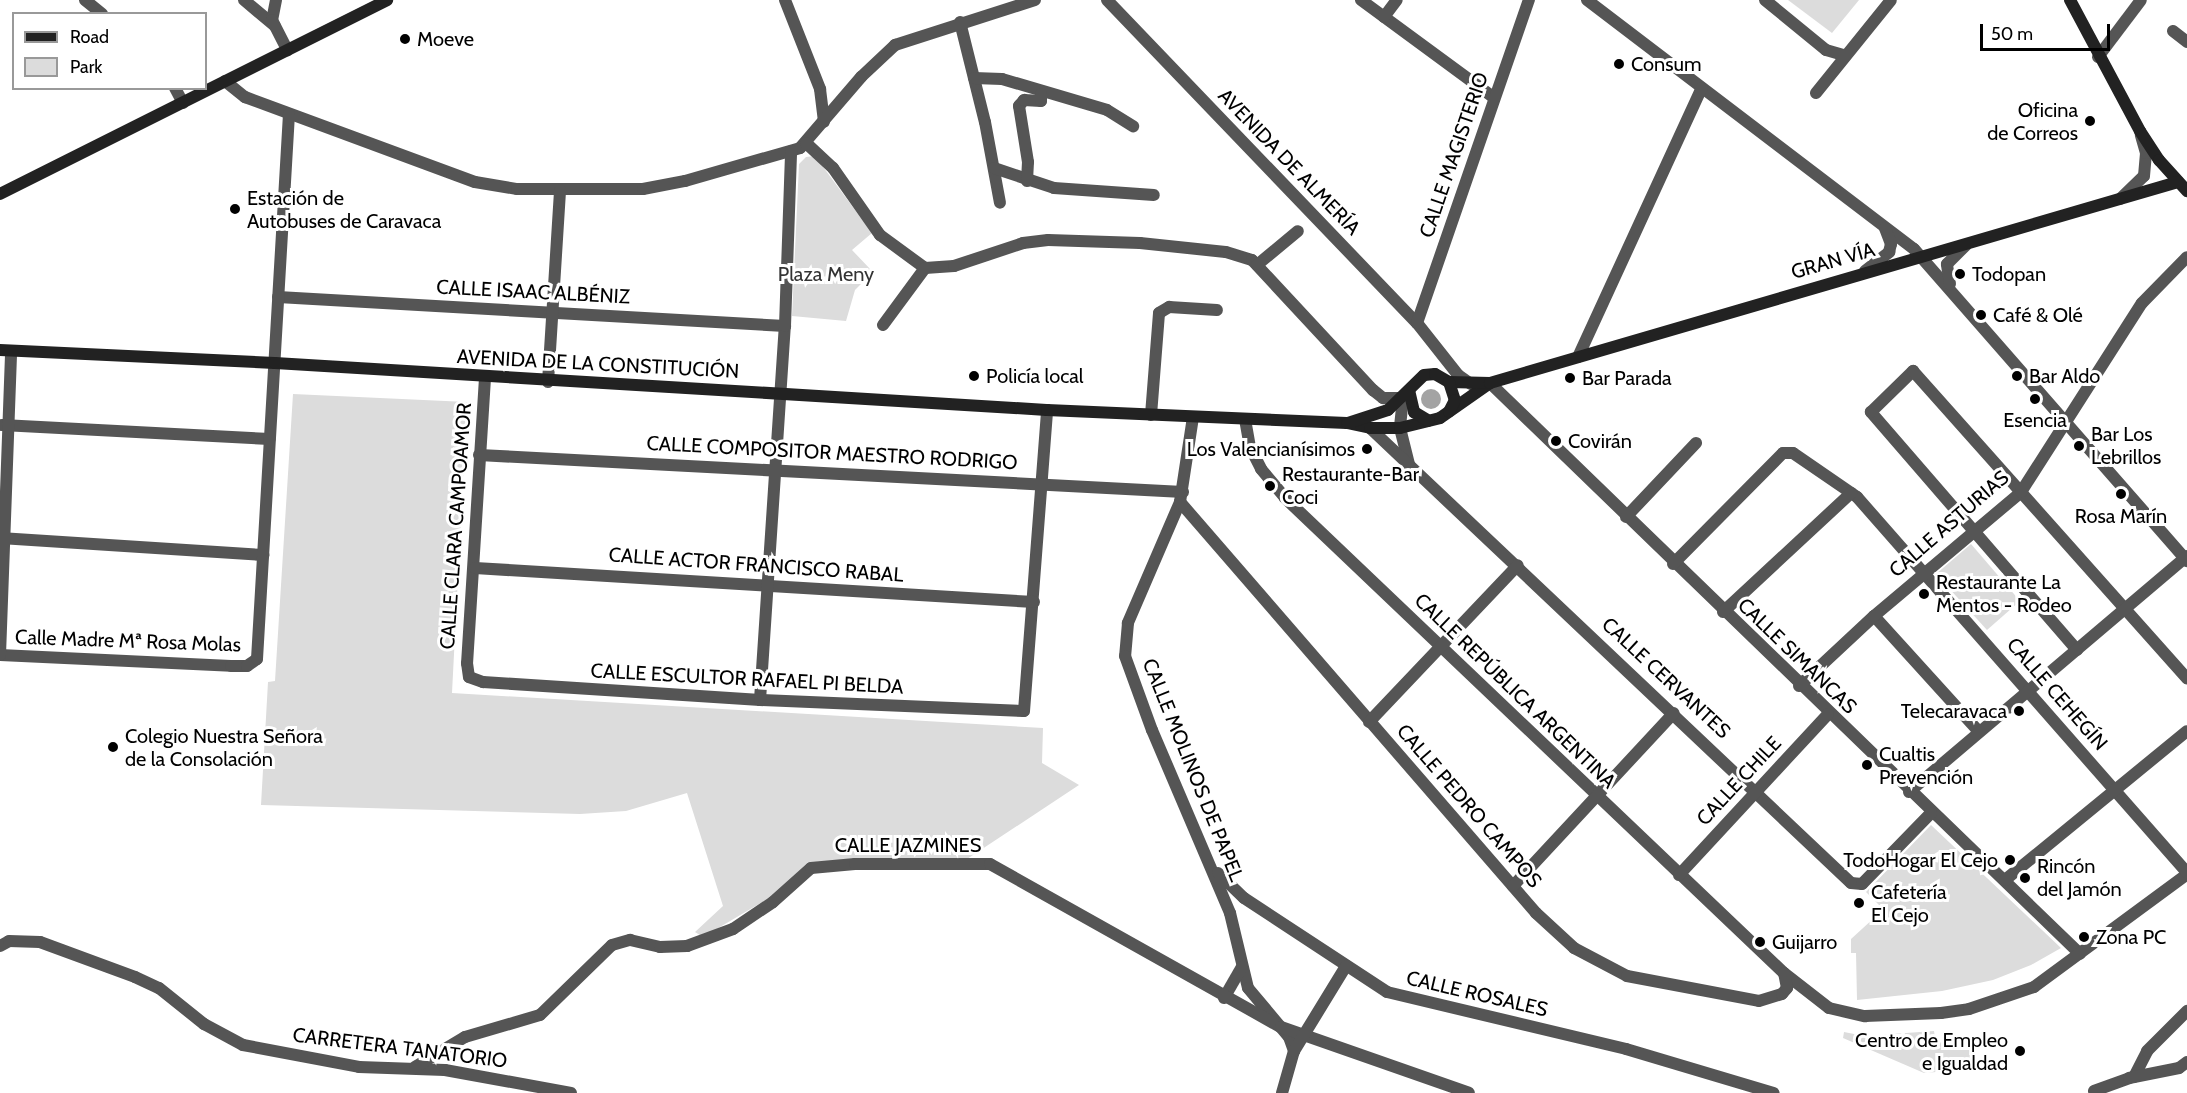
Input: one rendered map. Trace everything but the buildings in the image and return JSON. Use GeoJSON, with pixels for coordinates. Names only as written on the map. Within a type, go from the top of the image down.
{"type":"FeatureCollection","features":[{"type":"Feature","properties":{"kind":"street"},"geometry":{"type":"LineString","coordinates":[[85,0],[100,12]]}},
{"type":"Feature","properties":{"kind":"street"},"geometry":{"type":"LineString","coordinates":[[244,0],[275,26],[287,50]]}},
{"type":"Feature","properties":{"kind":"street"},"geometry":{"type":"LineString","coordinates":[[0,194],[387,0]]}},
{"type":"Feature","properties":{"kind":"street"},"geometry":{"type":"LineString","coordinates":[[785,0],[820,90],[824,122]]}},
{"type":"Feature","properties":{"kind":"street"},"geometry":{"type":"LineString","coordinates":[[225,81],[245,97],[475,182],[560,190],[660,187],[792,151],[806,143],[895,45],[960,22],[1035,0]]}},
{"type":"Feature","properties":{"kind":"street","name":"AVENIDA DE ALMERÍA"},"geometry":{"type":"LineString","coordinates":[[1107,0],[1417,323],[1444,357],[1471,384]]}},
{"type":"Feature","properties":{"kind":"street"},"geometry":{"type":"LineString","coordinates":[[1361,0],[1493,97]]}},
{"type":"Feature","properties":{"kind":"street"},"geometry":{"type":"LineString","coordinates":[[1384,17],[1397,0]]}},
{"type":"Feature","properties":{"kind":"street","name":"CALLE MAGISTERIO"},"geometry":{"type":"LineString","coordinates":[[1417,323],[1493,97],[1529,0]]}},
{"type":"Feature","properties":{"kind":"street"},"geometry":{"type":"LineString","coordinates":[[1587,0],[1922,256],[2186,558],[1909,792]]}},
{"type":"Feature","properties":{"kind":"street"},"geometry":{"type":"LineString","coordinates":[[1765,0],[1826,50],[1843,56]]}},
{"type":"Feature","properties":{"kind":"street"},"geometry":{"type":"LineString","coordinates":[[1816,93],[1843,56],[1854,50],[1891,0]]}},
{"type":"Feature","properties":{"kind":"street"},"geometry":{"type":"LineString","coordinates":[[2070,0],[2098,57],[2140,131],[2184,184]]}},
{"type":"Feature","properties":{"kind":"street"},"geometry":{"type":"LineString","coordinates":[[2098,57],[2141,0]]}},
{"type":"Feature","properties":{"kind":"street"},"geometry":{"type":"LineString","coordinates":[[254,8],[275,3],[275,26]]}},
{"type":"Feature","properties":{"kind":"street"},"geometry":{"type":"LineString","coordinates":[[960,22],[1000,203]]}},
{"type":"Feature","properties":{"kind":"street"},"geometry":{"type":"LineString","coordinates":[[2173,31],[2187,42]]}},
{"type":"Feature","properties":{"kind":"street"},"geometry":{"type":"LineString","coordinates":[[974,78],[1002,79],[1041,94],[1107,110],[1133,126]]}},
{"type":"Feature","properties":{"kind":"street"},"geometry":{"type":"LineString","coordinates":[[1578,357],[1702,88]]}},
{"type":"Feature","properties":{"kind":"street"},"geometry":{"type":"LineString","coordinates":[[176,90],[183,103]]}},
{"type":"Feature","properties":{"kind":"street"},"geometry":{"type":"LineString","coordinates":[[1027,181],[1028,162],[1019,106],[1024,100],[1041,100],[1041,94]]}},
{"type":"Feature","properties":{"kind":"street"},"geometry":{"type":"LineString","coordinates":[[2,538],[262,555],[289,114]]}},
{"type":"Feature","properties":{"kind":"street"},"geometry":{"type":"LineString","coordinates":[[2119,199],[2145,176],[2146,153],[2140,131]]}},
{"type":"Feature","properties":{"kind":"street"},"geometry":{"type":"LineString","coordinates":[[806,143],[827,162],[880,235],[925,268],[954,266],[1023,243],[1048,240],[1140,243],[1240,254],[1257,265],[1373,390],[1388,399],[1406,394]]}},
{"type":"Feature","properties":{"kind":"street"},"geometry":{"type":"LineString","coordinates":[[760,700],[785,326],[792,151]]}},
{"type":"Feature","properties":{"kind":"street"},"geometry":{"type":"LineString","coordinates":[[994,168],[1027,181],[1095,194],[1154,195]]}},
{"type":"Feature","properties":{"kind":"street","name":"GRAN VÍA"},"geometry":{"type":"LineString","coordinates":[[1490,383],[1865,271],[2119,199],[2184,184]]}},
{"type":"Feature","properties":{"kind":"street"},"geometry":{"type":"LineString","coordinates":[[548,382],[560,190]]}},
{"type":"Feature","properties":{"kind":"street"},"geometry":{"type":"LineString","coordinates":[[1865,271],[1889,252],[1889,235],[1883,224]]}},
{"type":"Feature","properties":{"kind":"street"},"geometry":{"type":"LineString","coordinates":[[1257,265],[1298,231]]}},
{"type":"Feature","properties":{"kind":"street"},"geometry":{"type":"LineString","coordinates":[[1951,288],[1947,264],[1958,250],[1971,242]]}},
{"type":"Feature","properties":{"kind":"street","name":"CALLE ASTURIAS"},"geometry":{"type":"LineString","coordinates":[[1799,686],[1874,616],[2021,492],[2064,420],[2142,303],[2187,257]]}},
{"type":"Feature","properties":{"kind":"street"},"geometry":{"type":"LineString","coordinates":[[883,325],[925,268]]}},
{"type":"Feature","properties":{"kind":"street","name":"CALLE ISAAC ALBÉNIZ"},"geometry":{"type":"LineString","coordinates":[[278,297],[785,326]]}},
{"type":"Feature","properties":{"kind":"street"},"geometry":{"type":"LineString","coordinates":[[1151,415],[1160,313],[1169,307],[1217,310]]}},
{"type":"Feature","properties":{"kind":"street"},"geometry":{"type":"LineString","coordinates":[[0,655],[5,351]]}},
{"type":"Feature","properties":{"kind":"street","name":"AVENIDA DE LA CONSTITUCIÓN"},"geometry":{"type":"LineString","coordinates":[[5,351],[275,363],[548,382],[779,393],[1047,410],[1347,423]]}},
{"type":"Feature","properties":{"kind":"street"},"geometry":{"type":"LineString","coordinates":[[1444,357],[1455,400],[1449,412]]}},
{"type":"Feature","properties":{"kind":"street"},"geometry":{"type":"LineString","coordinates":[[2077,650],[1871,412],[1913,371],[2187,679]]}},
{"type":"Feature","properties":{"kind":"street"},"geometry":{"type":"LineString","coordinates":[[1347,423],[1388,410],[1424,375],[1435,374],[1449,382],[1490,383]]}},
{"type":"Feature","properties":{"kind":"street","name":"CALLE CLARA CAMPOAMOR"},"geometry":{"type":"LineString","coordinates":[[469,677],[467,663],[475,568],[479,455],[485,378]]}},
{"type":"Feature","properties":{"kind":"street"},"geometry":{"type":"LineString","coordinates":[[1347,423],[1370,428],[1400,428],[1429,421],[1449,412],[1490,383]]}},
{"type":"Feature","properties":{"kind":"street","name":"CALLE SIMANCAS"},"geometry":{"type":"LineString","coordinates":[[1490,383],[1799,686],[2080,954]]}},
{"type":"Feature","properties":{"kind":"street"},"geometry":{"type":"LineString","coordinates":[[1406,394],[1414,412],[1429,421]]}},
{"type":"Feature","properties":{"kind":"street"},"geometry":{"type":"LineString","coordinates":[[1406,394],[1400,428],[1408,464]]}},
{"type":"Feature","properties":{"kind":"street"},"geometry":{"type":"LineString","coordinates":[[1034,602],[1040,485],[1047,410]]}},
{"type":"Feature","properties":{"kind":"street","name":"CALLE MOLINOS DE PAPEL"},"geometry":{"type":"LineString","coordinates":[[1193,417],[1182,497],[1128,623],[1123,645],[1152,730],[1234,924],[1242,967],[1253,997],[1281,1027]]}},
{"type":"Feature","properties":{"kind":"street","name":"CALLE REPÚBLICA ARGENTINA"},"geometry":{"type":"LineString","coordinates":[[1245,419],[1250,447],[1261,469],[1285,498],[1784,973],[1810,996],[1845,1014],[1899,1017],[1969,1009],[2026,990],[2080,954],[2187,873]]}},
{"type":"Feature","properties":{"kind":"street"},"geometry":{"type":"LineString","coordinates":[[4,425],[270,439]]}},
{"type":"Feature","properties":{"kind":"street","name":"CALLE CERVANTES"},"geometry":{"type":"LineString","coordinates":[[1370,428],[1855,885],[1871,876],[1931,813]]}},
{"type":"Feature","properties":{"kind":"street"},"geometry":{"type":"LineString","coordinates":[[1626,517],[1696,444]]}},
{"type":"Feature","properties":{"kind":"street","name":"CALLE CEHEGÍN"},"geometry":{"type":"LineString","coordinates":[[1673,564],[1787,451],[1851,493],[2028,690],[2187,873]]}},
{"type":"Feature","properties":{"kind":"street","name":"CALLE COMPOSITOR MAESTRO RODRIGO"},"geometry":{"type":"LineString","coordinates":[[479,455],[774,468],[1040,485],[1182,497]]}},
{"type":"Feature","properties":{"kind":"street"},"geometry":{"type":"LineString","coordinates":[[1723,612],[1851,493]]}},
{"type":"Feature","properties":{"kind":"street","name":"CALLE PEDRO CAMPOS"},"geometry":{"type":"LineString","coordinates":[[1182,497],[1369,722],[1513,886],[1574,948],[1627,976],[1759,1001],[1782,994],[1787,988],[1784,973]]}},
{"type":"Feature","properties":{"kind":"street","name":"Calle Madre Mª Rosa Molas"},"geometry":{"type":"LineString","coordinates":[[0,655],[231,666],[254,663],[260,644],[262,555]]}},
{"type":"Feature","properties":{"kind":"street"},"geometry":{"type":"LineString","coordinates":[[1369,722],[1518,565]]}},
{"type":"Feature","properties":{"kind":"street","name":"CALLE ACTOR FRANCISCO RABAL"},"geometry":{"type":"LineString","coordinates":[[475,568],[1034,602]]}},
{"type":"Feature","properties":{"kind":"street","name":"CALLE ESCULTOR RAFAEL PI BELDA"},"geometry":{"type":"LineString","coordinates":[[469,677],[483,682],[760,700],[1024,711],[1034,602]]}},
{"type":"Feature","properties":{"kind":"street"},"geometry":{"type":"LineString","coordinates":[[1874,616],[1978,732]]}},
{"type":"Feature","properties":{"kind":"street"},"geometry":{"type":"LineString","coordinates":[[1513,886],[1674,712]]}},
{"type":"Feature","properties":{"kind":"street","name":"CALLE CHILE"},"geometry":{"type":"LineString","coordinates":[[1679,874],[1828,714]]}},
{"type":"Feature","properties":{"kind":"street"},"geometry":{"type":"LineString","coordinates":[[2004,880],[2187,731]]}},
{"type":"Feature","properties":{"kind":"street","name":"CALLE ROSALES"},"geometry":{"type":"LineString","coordinates":[[1208,860],[1231,888],[1346,966],[1398,997],[1626,1049],[1774,1093]]}},
{"type":"Feature","properties":{"kind":"street","name":"CALLE JAZMINES"},"geometry":{"type":"LineString","coordinates":[[415,1067],[465,1038],[540,1015],[612,945],[630,940],[660,947],[687,946],[733,930],[780,896],[805,871],[823,865],[990,864],[1224,998],[1281,1027],[1304,1035]]}},
{"type":"Feature","properties":{"kind":"street"},"geometry":{"type":"LineString","coordinates":[[1234,924],[1237,912],[1257,906]]}},
{"type":"Feature","properties":{"kind":"street","name":"CARRETERA TANATORIO"},"geometry":{"type":"LineString","coordinates":[[0,946],[9,941],[39,942],[135,976],[159,988],[204,1024],[243,1045],[359,1067],[415,1067],[571,1093]]}},
{"type":"Feature","properties":{"kind":"street"},"geometry":{"type":"LineString","coordinates":[[1282,1093],[1294,1051],[1346,966]]}},
{"type":"Feature","properties":{"kind":"street"},"geometry":{"type":"LineString","coordinates":[[1224,998],[1242,967]]}},
{"type":"Feature","properties":{"kind":"street"},"geometry":{"type":"LineString","coordinates":[[2134,1077],[2147,1051],[2187,1011]]}},
{"type":"Feature","properties":{"kind":"street"},"geometry":{"type":"LineString","coordinates":[[1281,1027],[1294,1051]]}},
{"type":"Feature","properties":{"kind":"street"},"geometry":{"type":"LineString","coordinates":[[1304,1035],[1469,1093]]}},
{"type":"Feature","properties":{"kind":"street"},"geometry":{"type":"LineString","coordinates":[[2094,1091],[2134,1077],[2179,1068],[2187,1062]]}},
{"type":"Feature","properties":{"kind":"green space"},"geometry":{"type":"Polygon","coordinates":[[[1788,0],[1859,0],[1832,33],[1788,0]]]}},
{"type":"Feature","properties":{"kind":"green space","name":"Plaza Meny"},"geometry":{"type":"Polygon","coordinates":[[[815,156],[872,233],[852,250],[873,272],[855,290],[846,321],[792,316],[799,164],[806,157],[815,156]]]}},
{"type":"Feature","properties":{"kind":"green space"},"geometry":{"type":"Polygon","coordinates":[[[293,394],[467,402],[452,693],[1043,728],[1042,763],[1079,785],[967,859],[839,860],[806,866],[776,894],[703,937],[695,932],[723,906],[687,793],[626,811],[580,814],[261,805],[268,682],[275,681],[293,394]]]}},
{"type":"Feature","properties":{"kind":"green space"},"geometry":{"type":"Polygon","coordinates":[[[1971,544],[2020,601],[1987,630],[1936,574],[1971,544]]]}},
{"type":"Feature","properties":{"kind":"green space"},"geometry":{"type":"Polygon","coordinates":[[[1931,825],[2061,948],[2031,965],[1993,980],[1942,991],[1857,1000],[1856,953],[1851,953],[1851,939],[1874,918],[1879,922],[1888,914],[1866,892],[1931,825]]]}},
{"type":"Feature","properties":{"kind":"green space"},"geometry":{"type":"Polygon","coordinates":[[[1934,1031],[1936,1043],[1975,1038],[1973,1069],[1924,1073],[1843,1038],[1844,1032],[1864,1036],[1934,1031]]]}},
{"type":"Feature","properties":{"kind":"shaded area"},"geometry":{"type":"Polygon","coordinates":[[[1431,389],[1438,392],[1441,399],[1438,406],[1431,409],[1424,406],[1421,399],[1424,392],[1431,389]]]}},
{"type":"Feature","properties":{"kind":"place","name":"Moeve"},"geometry":{"type":"Point","coordinates":[405,39]}},
{"type":"Feature","properties":{"kind":"place","name":"Consum"},"geometry":{"type":"Point","coordinates":[1619,64]}},
{"type":"Feature","properties":{"kind":"place","name":"Oficina de Correos"},"geometry":{"type":"Point","coordinates":[2090,121]}},
{"type":"Feature","properties":{"kind":"place","name":"Estación de Autobuses de Caravaca"},"geometry":{"type":"Point","coordinates":[235,209]}},
{"type":"Feature","properties":{"kind":"place","name":"Todopan"},"geometry":{"type":"Point","coordinates":[1960,274]}},
{"type":"Feature","properties":{"kind":"place","name":"Café & Olé"},"geometry":{"type":"Point","coordinates":[1981,315]}},
{"type":"Feature","properties":{"kind":"place","name":"Policía local"},"geometry":{"type":"Point","coordinates":[974,376]}},
{"type":"Feature","properties":{"kind":"place","name":"Bar Aldo"},"geometry":{"type":"Point","coordinates":[2017,376]}},
{"type":"Feature","properties":{"kind":"place","name":"Bar Parada"},"geometry":{"type":"Point","coordinates":[1570,378]}},
{"type":"Feature","properties":{"kind":"place","name":"Esencia"},"geometry":{"type":"Point","coordinates":[2035,399]}},
{"type":"Feature","properties":{"kind":"place","name":"Covirán"},"geometry":{"type":"Point","coordinates":[1556,441]}},
{"type":"Feature","properties":{"kind":"place","name":"Bar Los Lebrillos"},"geometry":{"type":"Point","coordinates":[2079,446]}},
{"type":"Feature","properties":{"kind":"place","name":"Los Valencianísimos"},"geometry":{"type":"Point","coordinates":[1367,449]}},
{"type":"Feature","properties":{"kind":"place","name":"Restaurante-Bar Coci"},"geometry":{"type":"Point","coordinates":[1270,486]}},
{"type":"Feature","properties":{"kind":"place","name":"Rosa Marín"},"geometry":{"type":"Point","coordinates":[2121,494]}},
{"type":"Feature","properties":{"kind":"place","name":"Restaurante La Mentos - Rodeo"},"geometry":{"type":"Point","coordinates":[1924,594]}},
{"type":"Feature","properties":{"kind":"place","name":"Telecaravaca"},"geometry":{"type":"Point","coordinates":[2019,711]}},
{"type":"Feature","properties":{"kind":"place","name":"Colegio Nuestra Señora de la Consolación"},"geometry":{"type":"Point","coordinates":[113,747]}},
{"type":"Feature","properties":{"kind":"place","name":"Cualtis Prevención"},"geometry":{"type":"Point","coordinates":[1867,765]}},
{"type":"Feature","properties":{"kind":"place","name":"TodoHogar El Cejo"},"geometry":{"type":"Point","coordinates":[2010,860]}},
{"type":"Feature","properties":{"kind":"place","name":"Rincón del Jamón"},"geometry":{"type":"Point","coordinates":[2025,878]}},
{"type":"Feature","properties":{"kind":"place","name":"Cafetería El Cejo"},"geometry":{"type":"Point","coordinates":[1859,903]}},
{"type":"Feature","properties":{"kind":"place","name":"Zona PC"},"geometry":{"type":"Point","coordinates":[2084,937]}},
{"type":"Feature","properties":{"kind":"place","name":"Guijarro"},"geometry":{"type":"Point","coordinates":[1760,942]}},
{"type":"Feature","properties":{"kind":"place","name":"Centro de Empleo e Igualdad"},"geometry":{"type":"Point","coordinates":[2020,1051]}}]}
